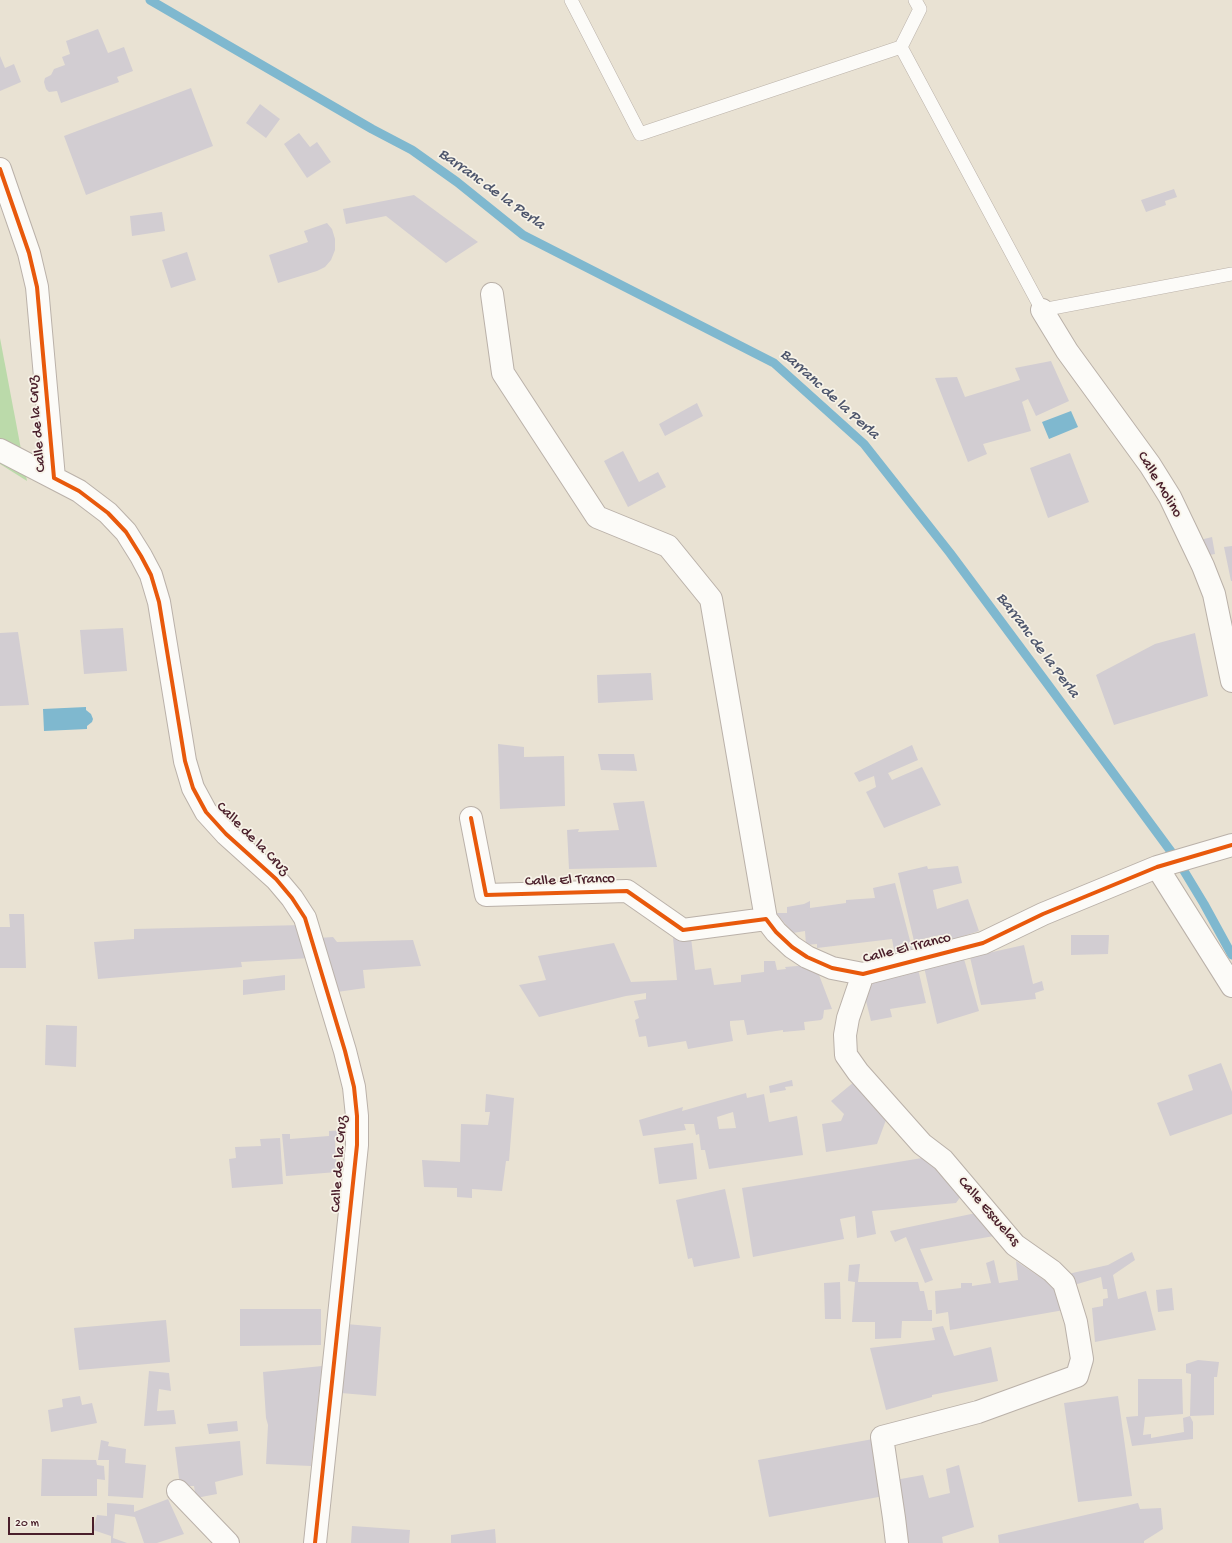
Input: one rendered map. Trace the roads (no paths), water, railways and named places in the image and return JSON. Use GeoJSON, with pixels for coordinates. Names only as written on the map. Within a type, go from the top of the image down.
{"type":"FeatureCollection","features":[{"type":"Feature","properties":{"kind":"street","name":"Calle de la Cruz"},"geometry":{"type":"LineString","coordinates":[[0,170],[29,253],[38,287],[54,478],[79,491],[108,513],[126,532],[151,575],[160,602],[185,761],[193,788],[206,812],[226,834],[276,879],[292,898],[305,918],[343,1044],[354,1087],[357,1116],[357,1145],[315,1543]]}},
{"type":"Feature","properties":{"kind":"street"},"geometry":{"type":"LineString","coordinates":[[492,294],[502,373],[597,516],[668,546],[711,599],[766,919]]}},
{"type":"Feature","properties":{"kind":"street","name":"Calle Molino"},"geometry":{"type":"LineString","coordinates":[[1042,310],[1067,351],[1150,465],[1170,497],[1203,566],[1214,594],[1232,681]]}},
{"type":"Feature","properties":{"kind":"street"},"geometry":{"type":"LineString","coordinates":[[0,450],[54,478]]}},
{"type":"Feature","properties":{"kind":"street","name":"Calle El Tranco"},"geometry":{"type":"LineString","coordinates":[[471,818],[486,895],[627,891],[683,930],[766,919],[776,932],[792,947],[807,957],[832,968],[863,974],[983,943],[1043,914],[1157,867],[1232,845]]}},
{"type":"Feature","properties":{"kind":"street"},"geometry":{"type":"LineString","coordinates":[[1157,867],[1232,986]]}},
{"type":"Feature","properties":{"kind":"street","name":"Calle Escuelas"},"geometry":{"type":"LineString","coordinates":[[863,974],[847,1024],[845,1035],[846,1055],[858,1072],[922,1144],[943,1160],[1015,1245],[1052,1271],[1064,1283],[1076,1322],[1082,1359],[1077,1376],[978,1412],[882,1437],[897,1543]]}},
{"type":"Feature","properties":{"kind":"street"},"geometry":{"type":"LineString","coordinates":[[178,1491],[228,1543]]}},
{"type":"Feature","properties":{"kind":"lane"},"geometry":{"type":"LineString","coordinates":[[571,0],[640,134],[901,47],[920,9],[915,0]]}},
{"type":"Feature","properties":{"kind":"lane"},"geometry":{"type":"LineString","coordinates":[[901,47],[1042,310],[1232,274]]}},
{"type":"Feature","properties":{"kind":"water"},"geometry":{"type":"Polygon","coordinates":[[[1071,411],[1078,427],[1049,439],[1042,422],[1071,411]]]}},
{"type":"Feature","properties":{"kind":"water"},"geometry":{"type":"Polygon","coordinates":[[[86,707],[86,710],[91,714],[93,719],[87,726],[87,729],[44,731],[43,709],[86,707]]]}},
{"type":"Feature","properties":{"kind":"waterway","name":"Barranc de la Perla"},"geometry":{"type":"LineString","coordinates":[[150,0],[372,129],[412,150],[457,182],[523,235],[774,363],[864,444],[950,553],[1178,861],[1232,955]]}}]}
